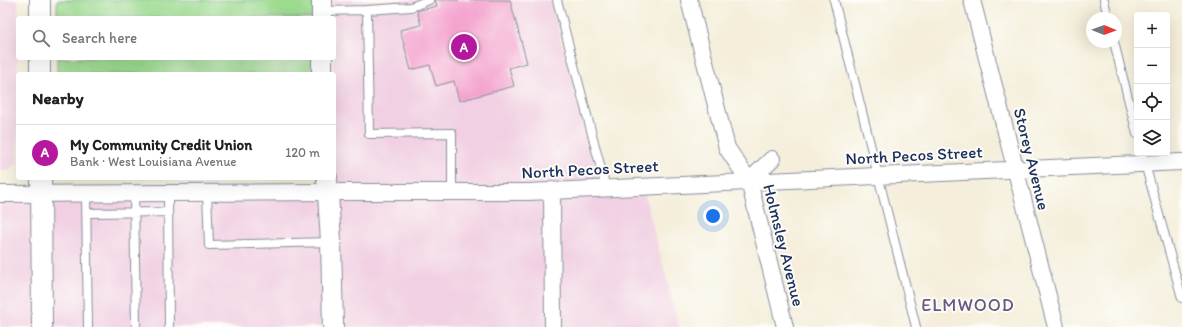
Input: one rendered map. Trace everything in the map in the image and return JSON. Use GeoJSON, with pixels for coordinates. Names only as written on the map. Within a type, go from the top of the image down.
{"type":"FeatureCollection","features":[{"type":"Feature","properties":{"kind":"street"},"geometry":{"type":"LineString","coordinates":[[40,0],[40,16]]}},
{"type":"Feature","properties":{"kind":"street"},"geometry":{"type":"LineString","coordinates":[[689,0],[727,148],[748,181]]}},
{"type":"Feature","properties":{"kind":"street","name":"Storey Avenue"},"geometry":{"type":"LineString","coordinates":[[972,0],[1056,327]]}},
{"type":"Feature","properties":{"kind":"street"},"geometry":{"type":"LineString","coordinates":[[40,60],[40,72]]}},
{"type":"Feature","properties":{"kind":"street"},"geometry":{"type":"LineString","coordinates":[[322,60],[322,72]]}},
{"type":"Feature","properties":{"kind":"street","name":"North Pecos Street"},"geometry":{"type":"LineString","coordinates":[[0,194],[41,186],[86,194],[207,193],[328,185],[452,192],[528,192],[1015,170],[1143,158],[1182,162]]}},
{"type":"Feature","properties":{"kind":"street","name":"Holmsley Avenue"},"geometry":{"type":"LineString","coordinates":[[772,159],[748,181],[786,327]]}},
{"type":"Feature","properties":{"kind":"street"},"geometry":{"type":"LineString","coordinates":[[328,185],[333,327]]}},
{"type":"Feature","properties":{"kind":"street"},"geometry":{"type":"LineString","coordinates":[[41,186],[42,327]]}},
{"type":"Feature","properties":{"kind":"street"},"geometry":{"type":"LineString","coordinates":[[552,190],[553,327]]}},
{"type":"Feature","properties":{"kind":"lane"},"geometry":{"type":"LineString","coordinates":[[322,10],[367,10],[411,7],[429,0]]}},
{"type":"Feature","properties":{"kind":"lane"},"geometry":{"type":"LineString","coordinates":[[557,0],[606,188]]}},
{"type":"Feature","properties":{"kind":"lane"},"geometry":{"type":"LineString","coordinates":[[834,0],[916,327]]}},
{"type":"Feature","properties":{"kind":"lane"},"geometry":{"type":"LineString","coordinates":[[1104,0],[1107,12]]}},
{"type":"Feature","properties":{"kind":"lane"},"geometry":{"type":"LineString","coordinates":[[367,10],[369,134],[452,133],[452,192]]}},
{"type":"Feature","properties":{"kind":"lane"},"geometry":{"type":"LineString","coordinates":[[1116,48],[1134,122]]}},
{"type":"Feature","properties":{"kind":"lane"},"geometry":{"type":"LineString","coordinates":[[1143,158],[1182,298]]}},
{"type":"Feature","properties":{"kind":"lane"},"geometry":{"type":"LineString","coordinates":[[134,193],[136,327]]}},
{"type":"Feature","properties":{"kind":"lane"},"geometry":{"type":"LineString","coordinates":[[207,193],[209,245],[331,242]]}},
{"type":"Feature","properties":{"kind":"lane"},"geometry":{"type":"LineString","coordinates":[[86,194],[88,327]]}},
{"type":"Feature","properties":{"kind":"lane"},"geometry":{"type":"LineString","coordinates":[[168,194],[169,327]]}},
{"type":"Feature","properties":{"kind":"lane"},"geometry":{"type":"LineString","coordinates":[[86,213],[168,212]]}},
{"type":"Feature","properties":{"kind":"shaded area"},"geometry":{"type":"Polygon","coordinates":[[[0,0],[18,0],[18,16],[16,16],[16,60],[18,60],[18,72],[16,72],[16,164],[9,171],[0,171],[0,0]]]}},
{"type":"Feature","properties":{"kind":"shaded area"},"geometry":{"type":"Polygon","coordinates":[[[332,0],[551,0],[600,187],[642,185],[679,327],[0,327],[0,195],[333,193],[333,180],[336,180],[336,72],[333,72],[333,60],[336,60],[336,16],[332,16],[332,0]]]}},
{"type":"Feature","properties":{"kind":"green space"},"geometry":{"type":"Polygon","coordinates":[[[57,0],[313,0],[314,16],[57,16],[57,0]]]}},
{"type":"Feature","properties":{"kind":"green space"},"geometry":{"type":"Polygon","coordinates":[[[57,60],[314,60],[314,72],[57,72],[57,60]]]}},
{"type":"Feature","properties":{"kind":"building"},"geometry":{"type":"Polygon","coordinates":[[[435,0],[510,0],[527,63],[509,68],[514,86],[459,101],[454,81],[436,86],[430,65],[411,70],[400,30],[421,25],[417,11],[437,6],[435,0]]]}},
{"type":"Feature","properties":{"kind":"place","name":"My Community Credit Union"},"geometry":{"type":"Point","coordinates":[464,47]}},
{"type":"Feature","properties":{"kind":"district","name":"ELMWOOD"},"geometry":{"type":"Point","coordinates":[968,305]}}]}
